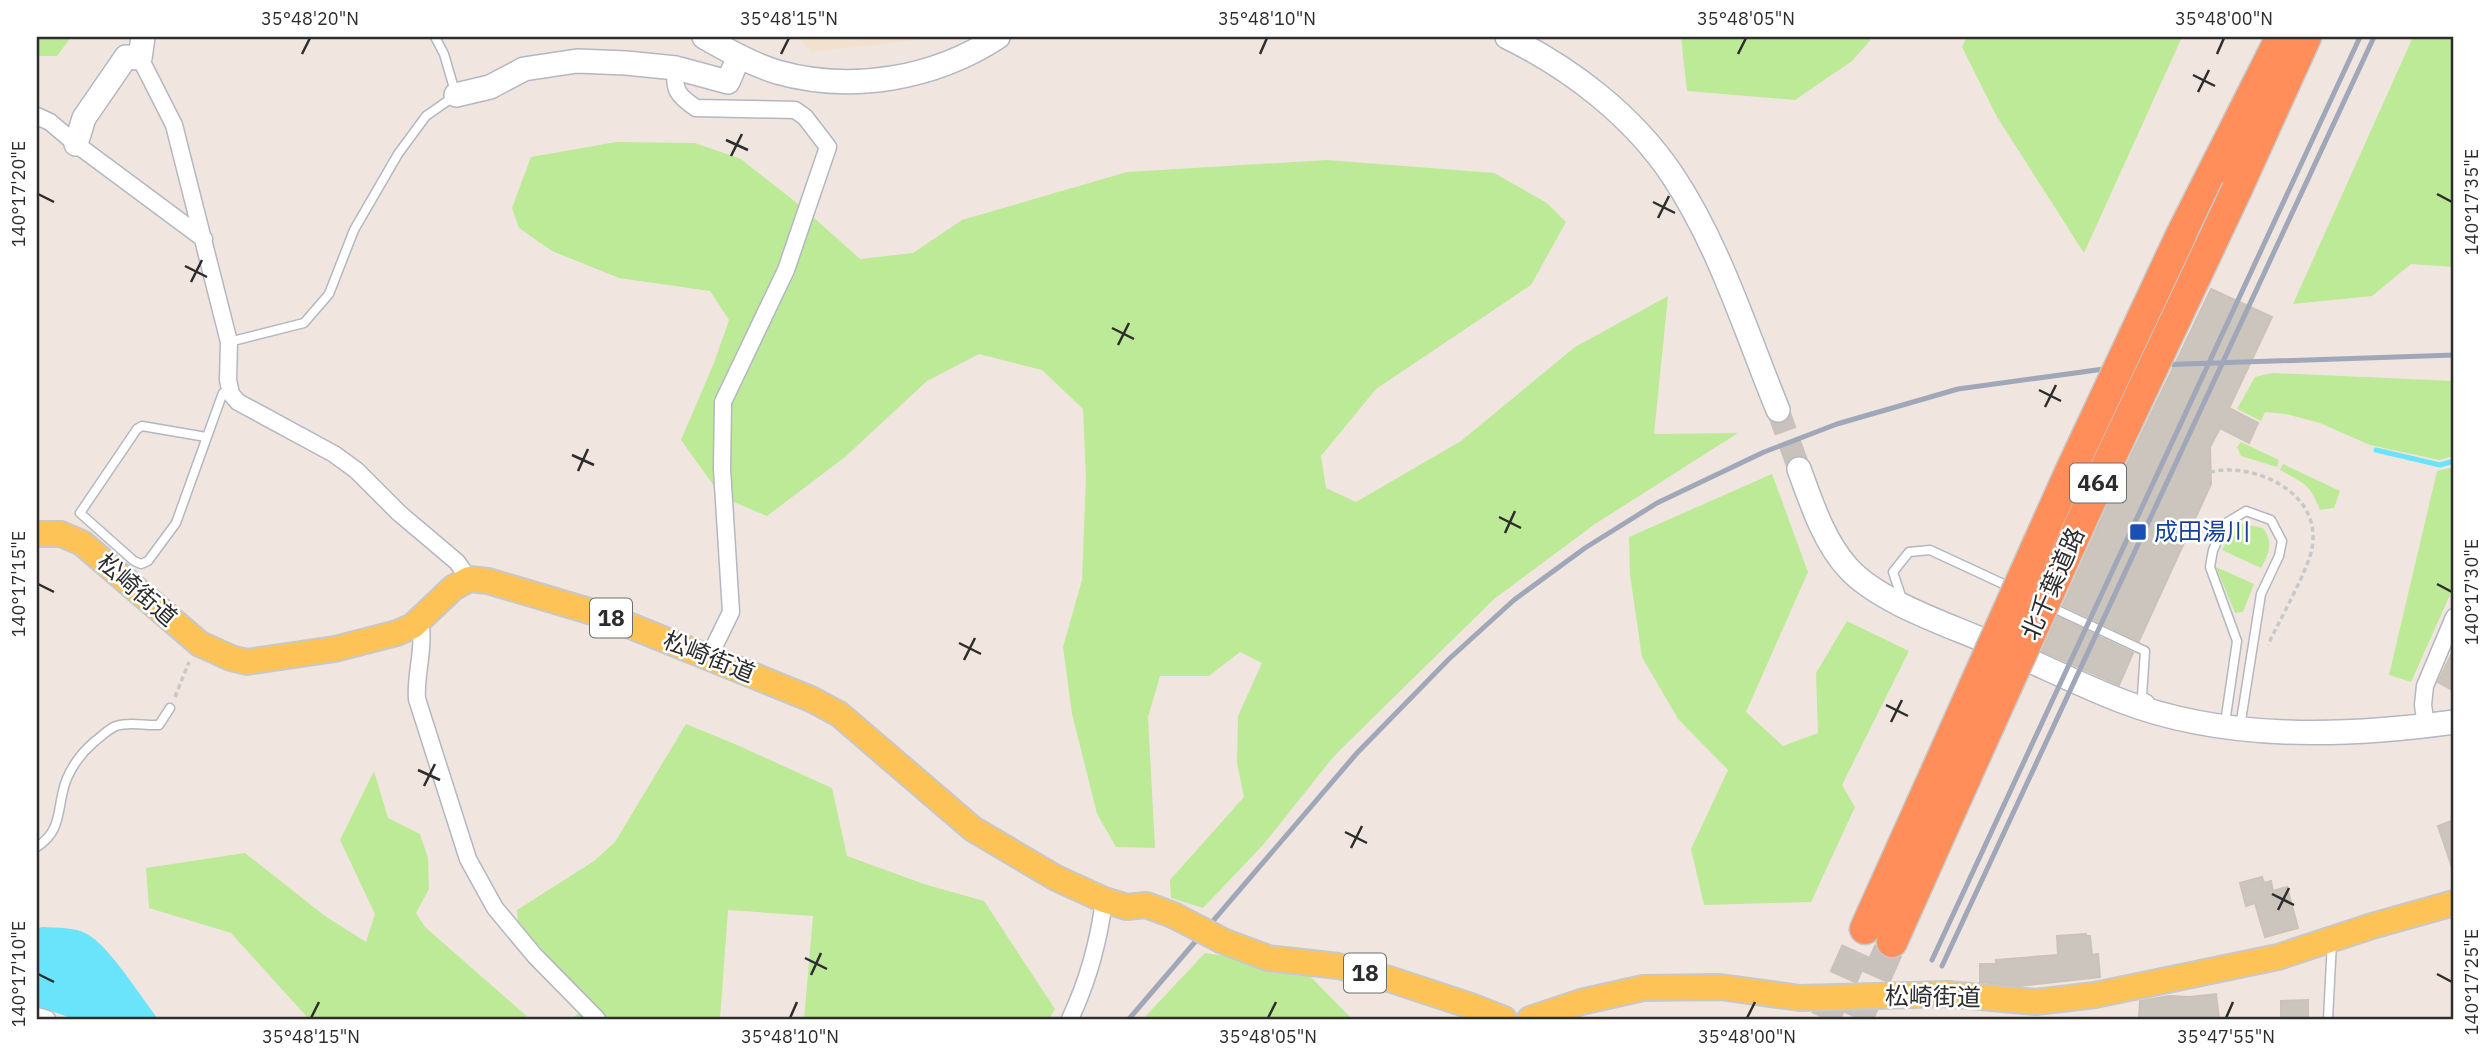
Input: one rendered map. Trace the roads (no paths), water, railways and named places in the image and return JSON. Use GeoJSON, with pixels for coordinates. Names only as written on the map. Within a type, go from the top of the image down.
{"type":"FeatureCollection","features":[{"type":"Feature","properties":{"kind":"highway"},"geometry":{"type":"LineString","coordinates":[[2200,195],[2260,37]]}},
{"type":"Feature","properties":{"kind":"highway","name":"北千葉道路"},"geometry":{"type":"LineString","coordinates":[[1865,929],[2069,474],[2200,195],[2281,37]]}},
{"type":"Feature","properties":{"kind":"highway","name":"北千葉道路"},"geometry":{"type":"LineString","coordinates":[[1892,942],[2099,482],[2306,37]]}},
{"type":"Feature","properties":{"kind":"highway"},"geometry":{"type":"LineString","coordinates":[[2256,148],[2320,37]]}},
{"type":"Feature","properties":{"kind":"main road","name":"松崎街道"},"geometry":{"type":"LineString","coordinates":[[37,534],[61,534],[82,543],[200,644],[247,662],[335,649],[397,634],[413,626],[453,588],[469,579],[488,581],[580,608],[709,657],[811,699],[839,714],[973,829],[1056,878],[1104,900],[1127,907],[1146,905],[1173,915],[1223,941],[1268,958],[1338,965],[1389,979],[1504,1019]]}},
{"type":"Feature","properties":{"kind":"main road","name":"松崎街道"},"geometry":{"type":"LineString","coordinates":[[1533,1019],[1581,1002],[1643,988],[1720,987],[1800,998],[1948,994],[2036,1002],[2095,995],[2265,960],[2454,903]]}},
{"type":"Feature","properties":{"kind":"street"},"geometry":{"type":"LineString","coordinates":[[704,37],[739,57],[776,72],[825,82],[868,81],[923,71],[960,58],[998,37]]}},
{"type":"Feature","properties":{"kind":"street"},"geometry":{"type":"LineString","coordinates":[[1507,37],[1538,52],[1609,104],[1647,142],[1673,176],[1695,213],[1717,259],[1777,410]]}},
{"type":"Feature","properties":{"kind":"street"},"geometry":{"type":"LineString","coordinates":[[76,144],[84,118],[126,57],[142,47],[174,125],[204,239],[229,342],[230,390],[238,402],[334,454],[356,470],[399,513],[457,562],[469,579]]}},
{"type":"Feature","properties":{"kind":"street"},"geometry":{"type":"LineString","coordinates":[[456,95],[489,87],[524,69],[577,61],[676,68],[705,78],[728,82],[739,57]]}},
{"type":"Feature","properties":{"kind":"street"},"geometry":{"type":"LineString","coordinates":[[676,68],[675,88],[684,100],[696,108],[795,110],[805,117],[828,147],[786,270],[723,402],[722,469],[731,612],[709,657]]}},
{"type":"Feature","properties":{"kind":"street"},"geometry":{"type":"LineString","coordinates":[[37,116],[50,122],[204,239]]}},
{"type":"Feature","properties":{"kind":"street"},"geometry":{"type":"LineString","coordinates":[[1799,469],[1829,540],[1849,569],[1877,591],[2120,700],[2175,717],[2260,731],[2426,726],[2454,722]]}},
{"type":"Feature","properties":{"kind":"street"},"geometry":{"type":"LineString","coordinates":[[2426,726],[2423,705],[2425,686],[2454,617]]}},
{"type":"Feature","properties":{"kind":"street"},"geometry":{"type":"LineString","coordinates":[[413,626],[421,628],[422,641],[415,681],[416,699],[468,859],[495,908],[512,930],[597,1019]]}},
{"type":"Feature","properties":{"kind":"street"},"geometry":{"type":"LineString","coordinates":[[1070,1019],[1082,995],[1104,900]]}},
{"type":"Feature","properties":{"kind":"street"},"geometry":{"type":"LineString","coordinates":[[37,1016],[47,1019]]}},
{"type":"Feature","properties":{"kind":"lane"},"geometry":{"type":"LineString","coordinates":[[229,342],[304,323],[329,294],[354,230],[398,154],[426,116],[456,95],[444,54],[435,37]]}},
{"type":"Feature","properties":{"kind":"lane"},"geometry":{"type":"LineString","coordinates":[[206,437],[142,426],[137,429],[80,513],[134,561],[141,564],[148,561],[176,523],[220,398],[230,390]]}},
{"type":"Feature","properties":{"kind":"lane"},"geometry":{"type":"LineString","coordinates":[[2246,511],[2271,520],[2282,541],[2261,594],[2232,727],[2237,641],[2210,567],[2213,550],[2226,523],[2246,511]]}},
{"type":"Feature","properties":{"kind":"lane"},"geometry":{"type":"LineString","coordinates":[[1904,605],[1893,572],[1909,552],[1930,550],[2145,651],[2142,696],[2175,717]]}},
{"type":"Feature","properties":{"kind":"lane"},"geometry":{"type":"LineString","coordinates":[[37,847],[48,839],[53,831],[69,773],[83,751],[115,726],[143,723],[159,725],[170,708]]}},
{"type":"Feature","properties":{"kind":"lane"},"geometry":{"type":"LineString","coordinates":[[2328,1019],[2332,939]]}},
{"type":"Feature","properties":{"kind":"water"},"geometry":{"type":"Polygon","coordinates":[[[37,928],[77,930],[96,940],[158,1019],[74,1019],[37,1006],[37,928]]]}},
{"type":"Feature","properties":{"kind":"waterway"},"geometry":{"type":"LineString","coordinates":[[2376,450],[2440,465],[2454,461]]}},
{"type":"Feature","properties":{"kind":"tunnel"},"geometry":{"type":"LineString","coordinates":[[1778,410],[1799,469]]}},
{"type":"Feature","properties":{"kind":"tunnel"},"geometry":{"type":"LineString","coordinates":[[1825,1019],[1865,929]]}},
{"type":"Feature","properties":{"kind":"tunnel"},"geometry":{"type":"LineString","coordinates":[[1858,1019],[1892,942]]}},
{"type":"Feature","properties":{"kind":"railway"},"geometry":{"type":"LineString","coordinates":[[1932,960],[2360,37]]}},
{"type":"Feature","properties":{"kind":"railway"},"geometry":{"type":"LineString","coordinates":[[1942,966],[2374,37]]}},
{"type":"Feature","properties":{"kind":"railway"},"geometry":{"type":"LineString","coordinates":[[1129,1019],[1357,753],[1449,659],[1514,600],[1585,548],[1657,503],[1764,452],[1837,424],[1958,389],[2126,366],[2454,355]]}},
{"type":"Feature","properties":{"kind":"place","name":"成田湯川"},"geometry":{"type":"Point","coordinates":[2138,532]}}]}
